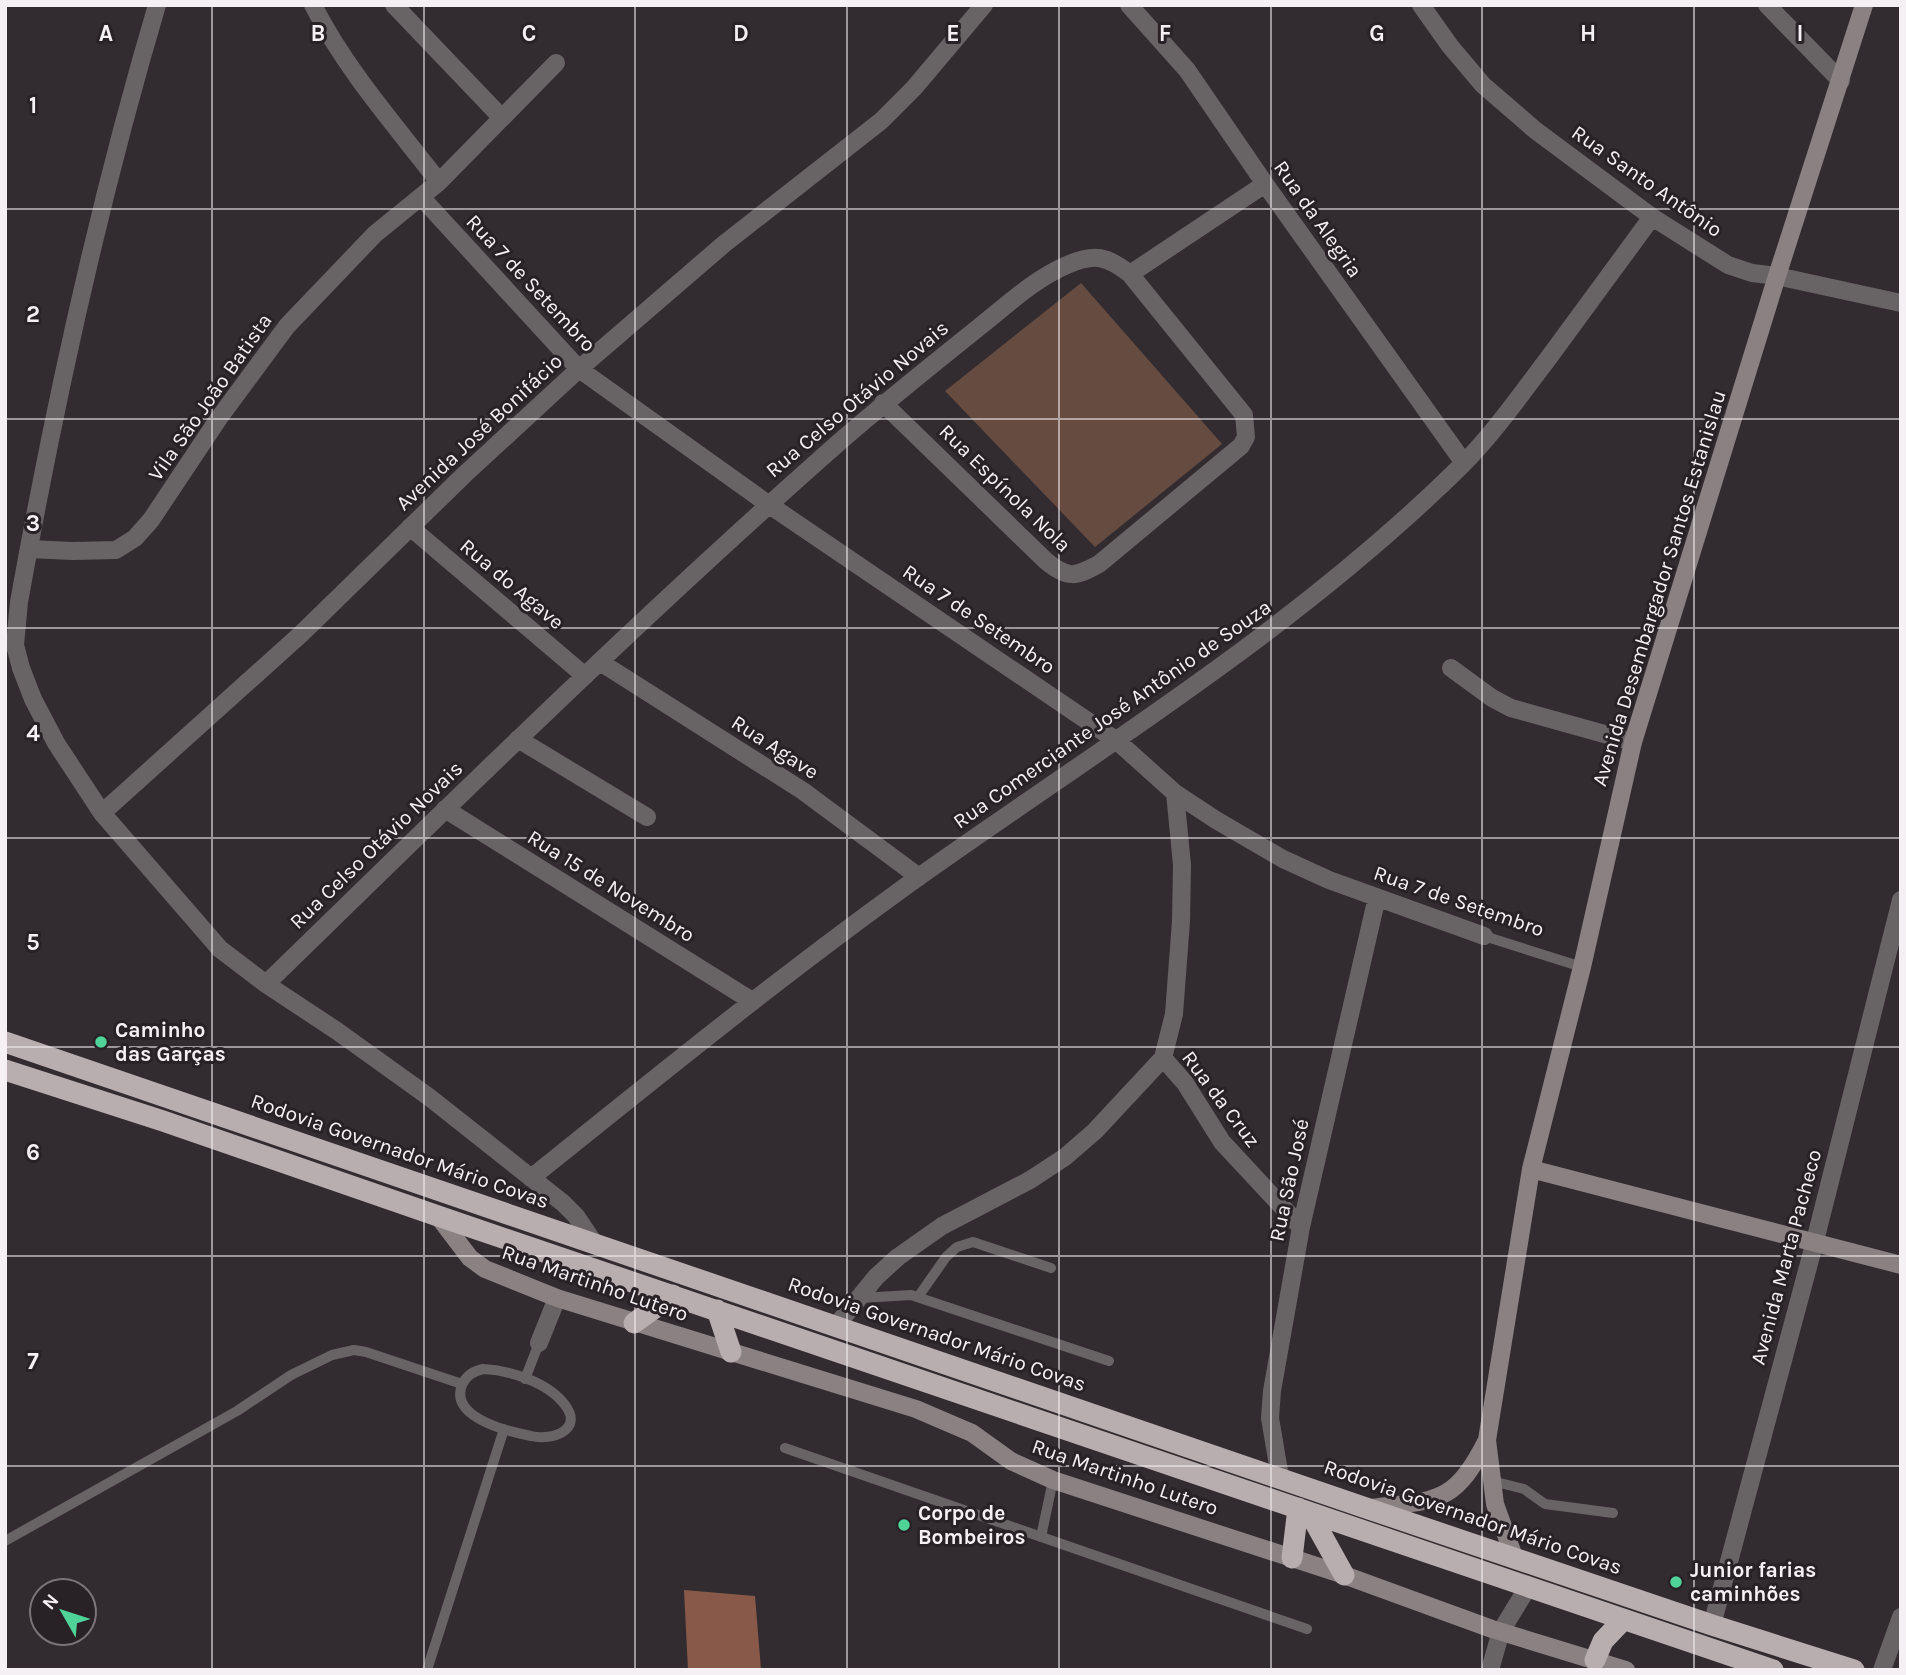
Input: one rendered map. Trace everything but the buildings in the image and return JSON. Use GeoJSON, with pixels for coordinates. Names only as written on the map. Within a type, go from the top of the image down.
{"type":"FeatureCollection","features":[{"type":"Feature","properties":{"kind":"highway","name":"Rodovia Governador Mário Covas"},"geometry":{"type":"LineString","coordinates":[[5,1042],[1280,1476],[1367,1508],[1712,1625],[1854,1670]]}},
{"type":"Feature","properties":{"kind":"highway"},"geometry":{"type":"LineString","coordinates":[[5,1070],[163,1121],[1773,1670]]}},
{"type":"Feature","properties":{"kind":"highway"},"geometry":{"type":"LineString","coordinates":[[634,1322],[673,1295]]}},
{"type":"Feature","properties":{"kind":"highway"},"geometry":{"type":"LineString","coordinates":[[717,1310],[731,1352]]}},
{"type":"Feature","properties":{"kind":"highway"},"geometry":{"type":"LineString","coordinates":[[1292,1558],[1304,1510]]}},
{"type":"Feature","properties":{"kind":"highway"},"geometry":{"type":"LineString","coordinates":[[1304,1510],[1344,1575]]}},
{"type":"Feature","properties":{"kind":"highway"},"geometry":{"type":"LineString","coordinates":[[1609,1666],[1603,1641],[1623,1620]]}},
{"type":"Feature","properties":{"kind":"street"},"geometry":{"type":"LineString","coordinates":[[157,5],[69,345],[16,628],[15,645],[21,668],[33,699],[56,743],[102,813],[220,949],[429,1097],[576,1216],[594,1243]]}},
{"type":"Feature","properties":{"kind":"street"},"geometry":{"type":"LineString","coordinates":[[313,5],[324,27],[358,78],[439,182]]}},
{"type":"Feature","properties":{"kind":"street"},"geometry":{"type":"LineString","coordinates":[[394,5],[502,118]]}},
{"type":"Feature","properties":{"kind":"street","name":"Avenida José Bonifácio"},"geometry":{"type":"LineString","coordinates":[[102,813],[301,634],[410,527],[579,369],[724,244],[881,121],[914,88],[984,5]]}},
{"type":"Feature","properties":{"kind":"street","name":"Rua da Alegria"},"geometry":{"type":"LineString","coordinates":[[1129,5],[1187,70],[1464,463]]}},
{"type":"Feature","properties":{"kind":"street","name":"Rua Santo Antônio"},"geometry":{"type":"LineString","coordinates":[[1421,5],[1450,46],[1483,85],[1535,130],[1652,217],[1728,265],[1752,273],[1901,303]]}},
{"type":"Feature","properties":{"kind":"street"},"geometry":{"type":"LineString","coordinates":[[1767,5],[1841,80]]}},
{"type":"Feature","properties":{"kind":"street","name":"Avenida Desembargador Santos Estanislau"},"geometry":{"type":"LineString","coordinates":[[1514,1557],[1495,1504],[1487,1440],[1531,1170],[1582,967],[1633,742],[1864,5]]}},
{"type":"Feature","properties":{"kind":"street","name":"Vila São João Batista"},"geometry":{"type":"LineString","coordinates":[[29,548],[116,550],[135,538],[151,520],[226,407],[287,327],[375,234],[439,182],[556,63]]}},
{"type":"Feature","properties":{"kind":"street"},"geometry":{"type":"LineString","coordinates":[[1130,274],[1265,184]]}},
{"type":"Feature","properties":{"kind":"street","name":"Rua 7 de Setembro"},"geometry":{"type":"LineString","coordinates":[[421,197],[579,369],[768,504],[1117,741],[1175,793],[1283,859],[1329,880],[1484,936]]}},
{"type":"Feature","properties":{"kind":"street","name":"Rua Comerciante José Antônio de Souza"},"geometry":{"type":"LineString","coordinates":[[531,1178],[752,1001],[919,877],[1117,741],[1288,617],[1384,538],[1464,463],[1513,405],[1652,217]]}},
{"type":"Feature","properties":{"kind":"street","name":"Rua Celso Otávio Novais"},"geometry":{"type":"LineString","coordinates":[[266,984],[518,739],[768,504],[883,403],[1033,284],[1065,266],[1087,258],[1103,257],[1115,262],[1130,274]]}},
{"type":"Feature","properties":{"kind":"street","name":"Rua Espínola Nola"},"geometry":{"type":"LineString","coordinates":[[883,403],[1046,561],[1070,575],[1082,573],[1099,564],[1241,446],[1247,437],[1244,415],[1130,274]]}},
{"type":"Feature","properties":{"kind":"street","name":"Rua do Agave"},"geometry":{"type":"LineString","coordinates":[[410,527],[585,676]]}},
{"type":"Feature","properties":{"kind":"street","name":"Rua Agave"},"geometry":{"type":"LineString","coordinates":[[600,662],[803,791],[919,877]]}},
{"type":"Feature","properties":{"kind":"street"},"geometry":{"type":"LineString","coordinates":[[1451,668],[1492,698],[1511,708],[1633,742]]}},
{"type":"Feature","properties":{"kind":"street"},"geometry":{"type":"LineString","coordinates":[[518,739],[647,817]]}},
{"type":"Feature","properties":{"kind":"street"},"geometry":{"type":"LineString","coordinates":[[836,1326],[876,1277],[898,1258],[942,1226],[1030,1180],[1065,1157],[1095,1131],[1163,1058],[1174,1014],[1181,921],[1182,865],[1175,793]]}},
{"type":"Feature","properties":{"kind":"street","name":"Rua 15 de Novembro"},"geometry":{"type":"LineString","coordinates":[[445,809],[752,1001]]}},
{"type":"Feature","properties":{"kind":"street","name":"Rua São José"},"geometry":{"type":"LineString","coordinates":[[1280,1476],[1270,1418],[1272,1391],[1301,1227],[1377,897]]}},
{"type":"Feature","properties":{"kind":"street","name":"Avenida Marta Pacheco"},"geometry":{"type":"LineString","coordinates":[[1712,1625],[1815,1241],[1901,900]]}},
{"type":"Feature","properties":{"kind":"street","name":"Rua da Cruz"},"geometry":{"type":"LineString","coordinates":[[1163,1058],[1185,1083],[1222,1142],[1301,1227]]}},
{"type":"Feature","properties":{"kind":"street"},"geometry":{"type":"LineString","coordinates":[[1531,1170],[1901,1265]]}},
{"type":"Feature","properties":{"kind":"street","name":"Rua Martinho Lutero"},"geometry":{"type":"LineString","coordinates":[[438,1216],[470,1258],[485,1269],[557,1298],[860,1391],[945,1421],[971,1433],[1012,1461],[1053,1480],[1344,1575],[1609,1666]]}},
{"type":"Feature","properties":{"kind":"street"},"geometry":{"type":"LineString","coordinates":[[539,1343],[557,1298]]}},
{"type":"Feature","properties":{"kind":"street","name":"Avenida Desembargador Santos Estanislau"},"geometry":{"type":"LineString","coordinates":[[1367,1508],[1425,1502],[1445,1495],[1462,1481],[1475,1464],[1487,1440]]}},
{"type":"Feature","properties":{"kind":"street"},"geometry":{"type":"LineString","coordinates":[[1490,1670],[1501,1631],[1528,1587]]}},
{"type":"Feature","properties":{"kind":"street"},"geometry":{"type":"LineString","coordinates":[[1882,1670],[1901,1616]]}},
{"type":"Feature","properties":{"kind":"lane","name":"Rua 7 de Setembro"},"geometry":{"type":"LineString","coordinates":[[1484,936],[1582,967]]}},
{"type":"Feature","properties":{"kind":"lane"},"geometry":{"type":"LineString","coordinates":[[918,1297],[946,1257],[957,1247],[973,1242],[1051,1268]]}},
{"type":"Feature","properties":{"kind":"lane"},"geometry":{"type":"LineString","coordinates":[[860,1298],[911,1295],[1109,1361]]}},
{"type":"Feature","properties":{"kind":"lane"},"geometry":{"type":"LineString","coordinates":[[525,1379],[539,1343]]}},
{"type":"Feature","properties":{"kind":"lane"},"geometry":{"type":"LineString","coordinates":[[5,1541],[332,1355],[354,1350],[366,1352],[462,1384]]}},
{"type":"Feature","properties":{"kind":"lane"},"geometry":{"type":"LineString","coordinates":[[483,1369],[525,1379],[561,1400],[567,1407],[571,1417],[568,1427],[561,1434],[552,1438],[537,1438],[504,1429],[475,1417],[462,1402],[462,1384],[474,1371],[483,1369]]}},
{"type":"Feature","properties":{"kind":"lane"},"geometry":{"type":"LineString","coordinates":[[427,1670],[504,1429]]}},
{"type":"Feature","properties":{"kind":"lane"},"geometry":{"type":"LineString","coordinates":[[785,1448],[1307,1629]]}},
{"type":"Feature","properties":{"kind":"lane"},"geometry":{"type":"LineString","coordinates":[[1041,1536],[1053,1480]]}},
{"type":"Feature","properties":{"kind":"lane"},"geometry":{"type":"LineString","coordinates":[[1492,1481],[1524,1489],[1545,1504],[1613,1513]]}},
{"type":"Feature","properties":{"kind":"shaded area"},"geometry":{"type":"Polygon","coordinates":[[[1081,283],[1222,444],[1095,547],[945,391],[1081,283]]]}},
{"type":"Feature","properties":{"kind":"shaded area"},"geometry":{"type":"Polygon","coordinates":[[[684,1590],[755,1596],[761,1670],[688,1670],[684,1590]]]}},
{"type":"Feature","properties":{"kind":"place","name":"Caminho das Garças"},"geometry":{"type":"Point","coordinates":[101,1042]}},
{"type":"Feature","properties":{"kind":"place","name":"Corpo de Bombeiros"},"geometry":{"type":"Point","coordinates":[904,1525]}},
{"type":"Feature","properties":{"kind":"place","name":"Junior farias caminhões"},"geometry":{"type":"Point","coordinates":[1676,1582]}}]}
